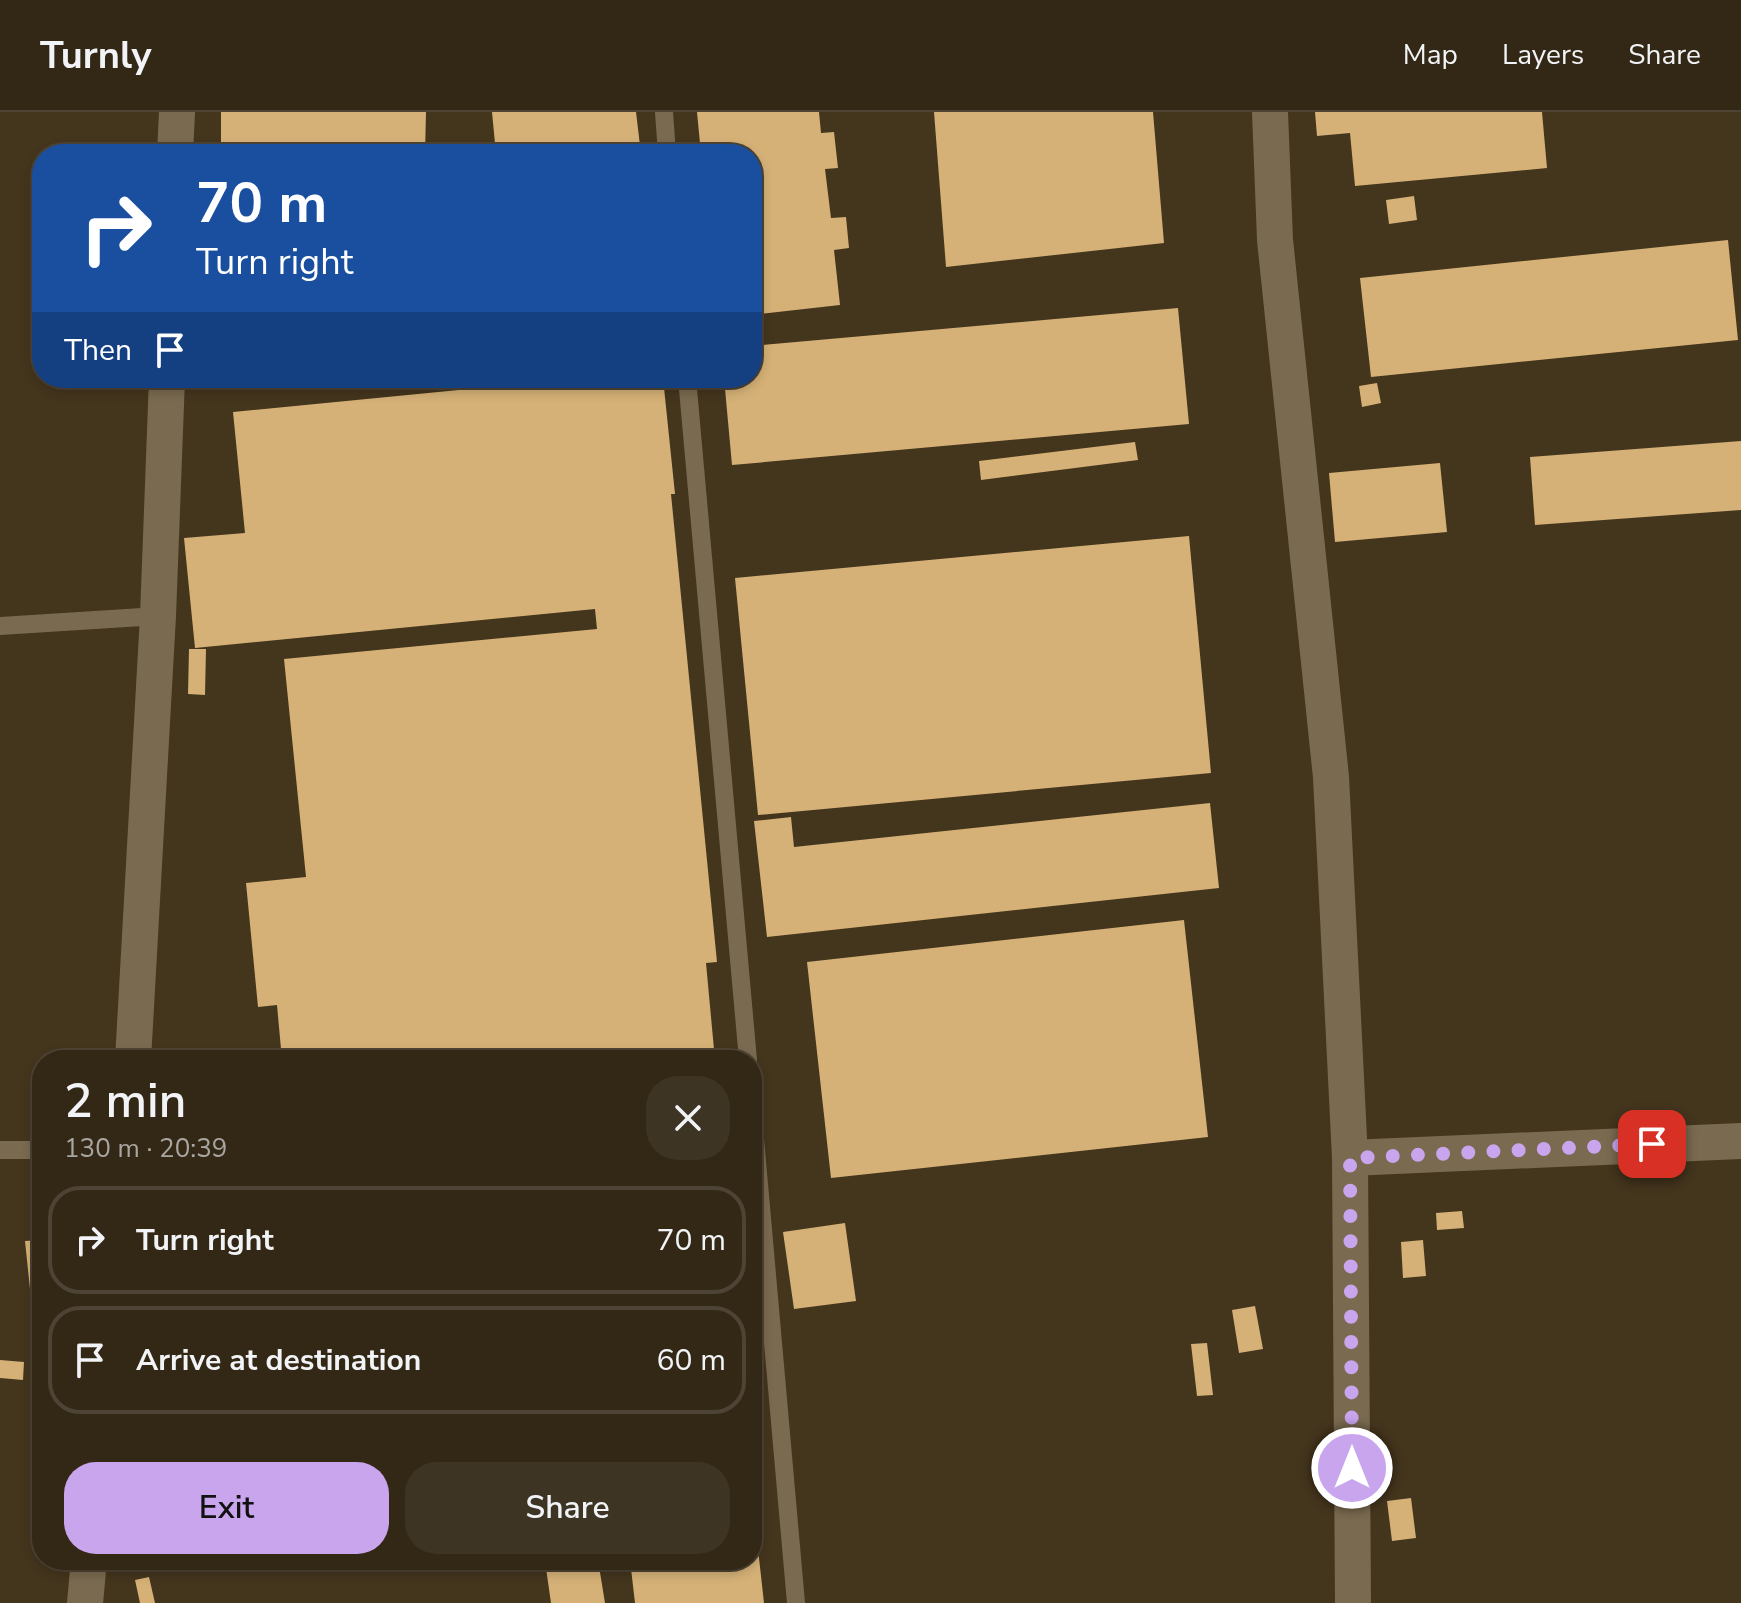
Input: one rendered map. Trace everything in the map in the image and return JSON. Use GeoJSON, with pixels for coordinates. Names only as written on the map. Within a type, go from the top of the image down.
{"type":"FeatureCollection","features":[{"type":"Feature","properties":{"kind":"street"},"geometry":{"type":"LineString","coordinates":[[175,144],[177,112]]}},
{"type":"Feature","properties":{"kind":"street"},"geometry":{"type":"LineString","coordinates":[[1270,112],[1275,240],[1331,777],[1350,1158],[1353,1603]]}},
{"type":"Feature","properties":{"kind":"street"},"geometry":{"type":"LineString","coordinates":[[134,1050],[158,616],[167,388]]}},
{"type":"Feature","properties":{"kind":"street"},"geometry":{"type":"LineString","coordinates":[[1350,1158],[1741,1141]]}},
{"type":"Feature","properties":{"kind":"street"},"geometry":{"type":"LineString","coordinates":[[85,1603],[88,1570]]}},
{"type":"Feature","properties":{"kind":"lane"},"geometry":{"type":"LineString","coordinates":[[664,112],[666,144]]}},
{"type":"Feature","properties":{"kind":"lane"},"geometry":{"type":"LineString","coordinates":[[688,388],[747,1050]]}},
{"type":"Feature","properties":{"kind":"lane"},"geometry":{"type":"LineString","coordinates":[[0,626],[158,616]]}},
{"type":"Feature","properties":{"kind":"lane"},"geometry":{"type":"LineString","coordinates":[[0,1150],[32,1150]]}},
{"type":"Feature","properties":{"kind":"lane"},"geometry":{"type":"LineString","coordinates":[[762,1218],[796,1603]]}},
{"type":"Feature","properties":{"kind":"building"},"geometry":{"type":"Polygon","coordinates":[[[221,112],[426,112],[425,144],[221,144],[221,112]]]}},
{"type":"Feature","properties":{"kind":"building"},"geometry":{"type":"Polygon","coordinates":[[[492,112],[636,112],[640,144],[495,144],[492,112]]]}},
{"type":"Feature","properties":{"kind":"building"},"geometry":{"type":"Polygon","coordinates":[[[697,112],[819,112],[821,133],[834,132],[838,168],[825,169],[831,218],[846,217],[849,248],[834,250],[840,305],[762,314],[762,144],[700,144],[697,112]]]}},
{"type":"Feature","properties":{"kind":"building"},"geometry":{"type":"Polygon","coordinates":[[[934,112],[1153,112],[1164,243],[946,267],[934,112]]]}},
{"type":"Feature","properties":{"kind":"building"},"geometry":{"type":"Polygon","coordinates":[[[1315,112],[1542,112],[1547,168],[1355,186],[1350,133],[1317,136],[1315,112]]]}},
{"type":"Feature","properties":{"kind":"building"},"geometry":{"type":"Polygon","coordinates":[[[1414,196],[1417,220],[1389,224],[1386,200],[1414,196]]]}},
{"type":"Feature","properties":{"kind":"building"},"geometry":{"type":"Polygon","coordinates":[[[1728,240],[1738,340],[1371,377],[1360,278],[1728,240]]]}},
{"type":"Feature","properties":{"kind":"building"},"geometry":{"type":"Polygon","coordinates":[[[1178,308],[1189,424],[732,465],[725,388],[762,388],[762,345],[1178,308]]]}},
{"type":"Feature","properties":{"kind":"building"},"geometry":{"type":"Polygon","coordinates":[[[1377,383],[1381,403],[1362,407],[1359,386],[1377,383]]]}},
{"type":"Feature","properties":{"kind":"building"},"geometry":{"type":"Polygon","coordinates":[[[478,388],[664,388],[675,494],[671,494],[717,962],[706,963],[714,1050],[281,1050],[277,1005],[258,1007],[246,883],[306,877],[284,659],[597,629],[595,609],[195,648],[184,538],[245,533],[233,412],[478,388]]]}},
{"type":"Feature","properties":{"kind":"building"},"geometry":{"type":"Polygon","coordinates":[[[1741,441],[1741,510],[1535,525],[1530,457],[1741,441]]]}},
{"type":"Feature","properties":{"kind":"building"},"geometry":{"type":"Polygon","coordinates":[[[1135,442],[1138,460],[981,480],[979,461],[1135,442]]]}},
{"type":"Feature","properties":{"kind":"building"},"geometry":{"type":"Polygon","coordinates":[[[1440,463],[1447,532],[1335,542],[1329,473],[1440,463]]]}},
{"type":"Feature","properties":{"kind":"building"},"geometry":{"type":"Polygon","coordinates":[[[1189,536],[1211,773],[758,815],[735,578],[1189,536]]]}},
{"type":"Feature","properties":{"kind":"building"},"geometry":{"type":"Polygon","coordinates":[[[189,649],[206,649],[205,695],[188,694],[189,649]]]}},
{"type":"Feature","properties":{"kind":"building"},"geometry":{"type":"Polygon","coordinates":[[[1210,803],[1219,888],[767,937],[754,821],[791,817],[794,847],[1210,803]]]}},
{"type":"Feature","properties":{"kind":"building"},"geometry":{"type":"Polygon","coordinates":[[[1184,920],[1208,1137],[831,1178],[807,962],[1184,920]]]}},
{"type":"Feature","properties":{"kind":"building"},"geometry":{"type":"Polygon","coordinates":[[[1462,1211],[1464,1228],[1437,1230],[1436,1213],[1462,1211]]]}},
{"type":"Feature","properties":{"kind":"building"},"geometry":{"type":"Polygon","coordinates":[[[845,1223],[856,1301],[794,1309],[783,1232],[845,1223]]]}},
{"type":"Feature","properties":{"kind":"building"},"geometry":{"type":"Polygon","coordinates":[[[1423,1240],[1426,1276],[1403,1278],[1401,1242],[1423,1240]]]}},
{"type":"Feature","properties":{"kind":"building"},"geometry":{"type":"Polygon","coordinates":[[[25,1241],[32,1241],[32,1289],[30,1289],[25,1241]]]}},
{"type":"Feature","properties":{"kind":"building"},"geometry":{"type":"Polygon","coordinates":[[[1255,1306],[1263,1349],[1239,1353],[1232,1310],[1255,1306]]]}},
{"type":"Feature","properties":{"kind":"building"},"geometry":{"type":"Polygon","coordinates":[[[1207,1343],[1213,1395],[1197,1396],[1191,1344],[1207,1343]]]}},
{"type":"Feature","properties":{"kind":"building"},"geometry":{"type":"Polygon","coordinates":[[[0,1360],[24,1362],[23,1380],[0,1378],[0,1360]]]}},
{"type":"Feature","properties":{"kind":"building"},"geometry":{"type":"Polygon","coordinates":[[[1411,1498],[1416,1538],[1392,1541],[1387,1501],[1411,1498]]]}},
{"type":"Feature","properties":{"kind":"building"},"geometry":{"type":"Polygon","coordinates":[[[546,1570],[600,1570],[605,1603],[551,1603],[546,1570]]]}},
{"type":"Feature","properties":{"kind":"building"},"geometry":{"type":"Polygon","coordinates":[[[631,1570],[760,1570],[764,1603],[635,1603],[631,1570]]]}},
{"type":"Feature","properties":{"kind":"building"},"geometry":{"type":"Polygon","coordinates":[[[149,1577],[155,1603],[140,1603],[135,1580],[149,1577]]]}},
{"type":"Feature","properties":{"kind":"route"},"geometry":{"type":"LineString","coordinates":[[1352,1468],[1350,1158],[1652,1144]]}}]}
